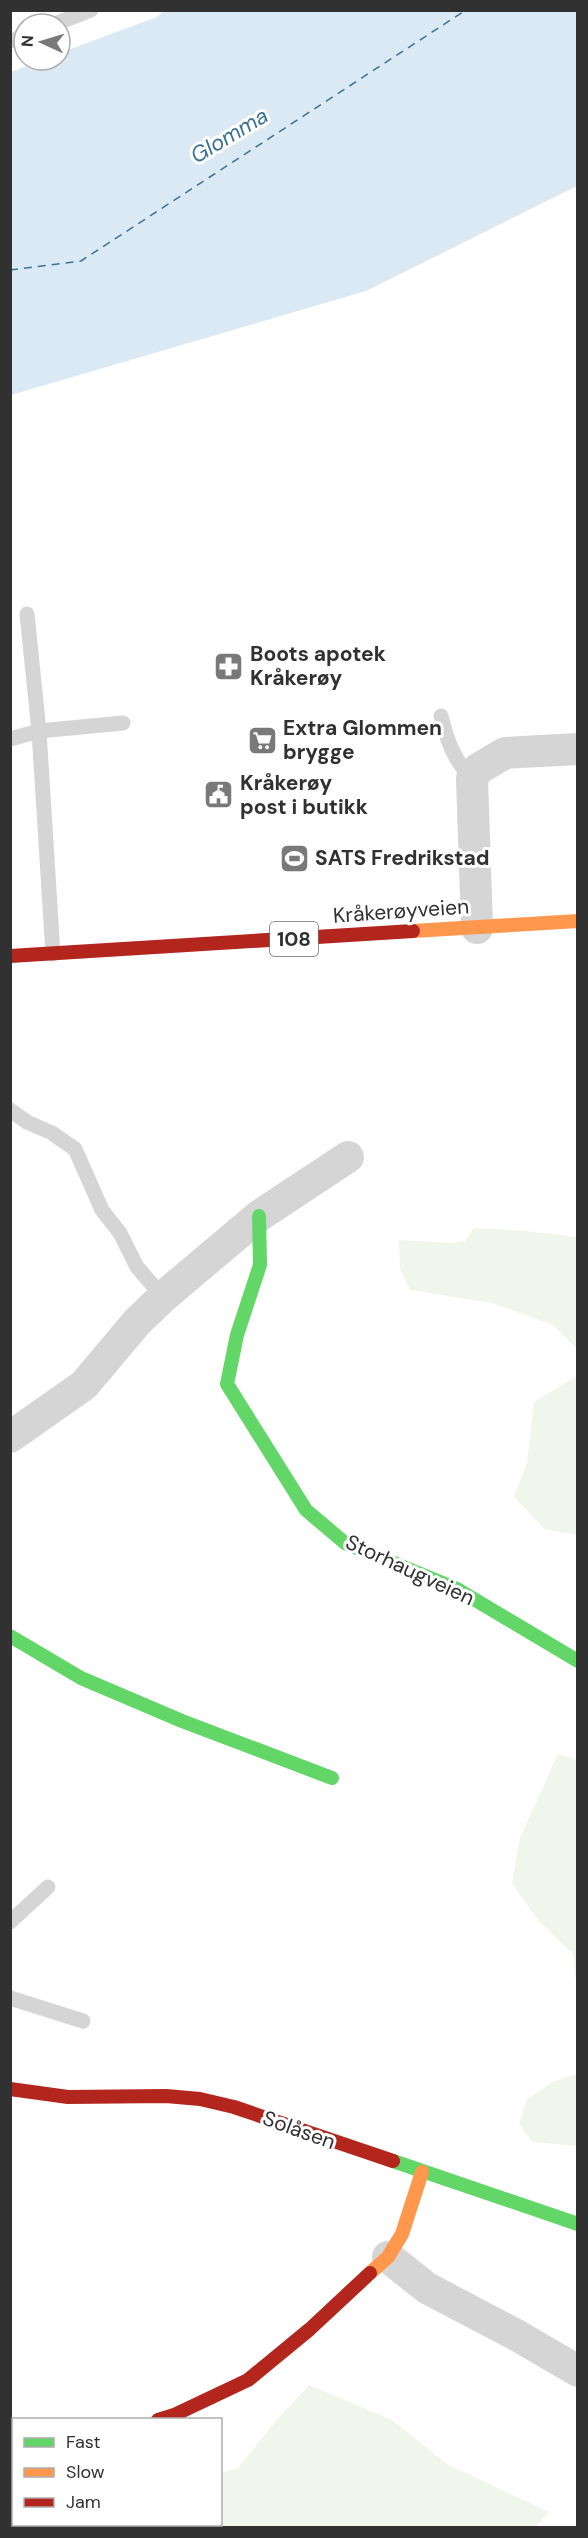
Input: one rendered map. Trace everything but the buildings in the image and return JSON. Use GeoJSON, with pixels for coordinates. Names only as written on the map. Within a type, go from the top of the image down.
{"type":"FeatureCollection","features":[{"type":"Feature","properties":{"kind":"street"},"geometry":{"type":"LineString","coordinates":[[477,928],[472,778],[478,769],[505,753],[578,749]]}},
{"type":"Feature","properties":{"kind":"street","name":"Kråkerøyveien"},"geometry":{"type":"LineString","coordinates":[[10,956],[578,921]]}},
{"type":"Feature","properties":{"kind":"street"},"geometry":{"type":"LineString","coordinates":[[10,1437],[84,1385],[138,1322],[163,1297],[259,1216],[348,1157]]}},
{"type":"Feature","properties":{"kind":"street","name":"Storhaugveien"},"geometry":{"type":"LineString","coordinates":[[259,1216],[261,1265],[237,1335],[227,1384],[306,1510],[345,1543],[457,1589],[578,1660]]}},
{"type":"Feature","properties":{"kind":"street"},"geometry":{"type":"LineString","coordinates":[[10,1636],[81,1678],[182,1721],[332,1778]]}},
{"type":"Feature","properties":{"kind":"street","name":"Solåsen"},"geometry":{"type":"LineString","coordinates":[[10,2089],[56,2096],[169,2096],[203,2099],[234,2107],[422,2172],[488,2191],[578,2224]]}},
{"type":"Feature","properties":{"kind":"street"},"geometry":{"type":"LineString","coordinates":[[164,2418],[248,2380],[310,2329],[388,2257],[402,2234],[422,2172]]}},
{"type":"Feature","properties":{"kind":"street"},"geometry":{"type":"LineString","coordinates":[[388,2257],[426,2288],[518,2336],[578,2371]]}},
{"type":"Feature","properties":{"kind":"lane"},"geometry":{"type":"LineString","coordinates":[[72,17],[91,10]]}},
{"type":"Feature","properties":{"kind":"lane"},"geometry":{"type":"LineString","coordinates":[[27,614],[39,731],[53,954]]}},
{"type":"Feature","properties":{"kind":"lane"},"geometry":{"type":"LineString","coordinates":[[441,716],[448,743],[462,768],[472,778]]}},
{"type":"Feature","properties":{"kind":"lane"},"geometry":{"type":"LineString","coordinates":[[10,739],[39,731],[123,723]]}},
{"type":"Feature","properties":{"kind":"lane"},"geometry":{"type":"LineString","coordinates":[[10,1110],[27,1122],[52,1133],[75,1149],[102,1210],[120,1233],[137,1267],[163,1297]]}},
{"type":"Feature","properties":{"kind":"lane"},"geometry":{"type":"LineString","coordinates":[[10,1922],[48,1887]]}},
{"type":"Feature","properties":{"kind":"lane"},"geometry":{"type":"LineString","coordinates":[[10,1998],[83,2021]]}},
{"type":"Feature","properties":{"kind":"shaded area"},"geometry":{"type":"Polygon","coordinates":[[[474,1228],[577,1237],[577,1348],[551,1324],[491,1303],[410,1290],[400,1269],[399,1240],[451,1243],[465,1241],[474,1228]]]}},
{"type":"Feature","properties":{"kind":"shaded area"},"geometry":{"type":"Polygon","coordinates":[[[577,1376],[577,1535],[544,1529],[514,1496],[527,1463],[534,1402],[577,1376]]]}},
{"type":"Feature","properties":{"kind":"shaded area"},"geometry":{"type":"Polygon","coordinates":[[[558,1754],[577,1760],[577,1992],[573,1954],[537,1919],[512,1883],[520,1838],[558,1754]]]}},
{"type":"Feature","properties":{"kind":"shaded area"},"geometry":{"type":"Polygon","coordinates":[[[577,2074],[577,2146],[532,2142],[519,2124],[527,2100],[552,2082],[577,2074]]]}},
{"type":"Feature","properties":{"kind":"shaded area"},"geometry":{"type":"Polygon","coordinates":[[[309,2385],[392,2420],[447,2464],[549,2512],[535,2528],[164,2527],[222,2526],[222,2473],[238,2468],[309,2385]]]}},
{"type":"Feature","properties":{"kind":"water","name":"Glomma"},"geometry":{"type":"Polygon","coordinates":[[[165,10],[577,11],[577,186],[366,291],[11,395],[11,72],[72,72],[72,49],[157,17],[165,10]]]}},
{"type":"Feature","properties":{"kind":"ferry route"},"geometry":{"type":"LineString","coordinates":[[10,270],[81,261],[466,10]]}},
{"type":"Feature","properties":{"kind":"traffic: fast"},"geometry":{"type":"LineString","coordinates":[[259,1216],[260,1265],[237,1335],[227,1384],[306,1510],[345,1543],[457,1589],[578,1661]]}},
{"type":"Feature","properties":{"kind":"traffic: fast"},"geometry":{"type":"LineString","coordinates":[[10,1636],[81,1678],[182,1721],[332,1778]]}},
{"type":"Feature","properties":{"kind":"traffic: fast"},"geometry":{"type":"LineString","coordinates":[[393,2161],[578,2224]]}},
{"type":"Feature","properties":{"kind":"traffic: slow"},"geometry":{"type":"LineString","coordinates":[[413,931],[578,921]]}},
{"type":"Feature","properties":{"kind":"traffic: slow"},"geometry":{"type":"LineString","coordinates":[[370,2273],[388,2257],[402,2234],[422,2172]]}},
{"type":"Feature","properties":{"kind":"traffic: jam"},"geometry":{"type":"LineString","coordinates":[[10,956],[413,931]]}},
{"type":"Feature","properties":{"kind":"traffic: jam"},"geometry":{"type":"LineString","coordinates":[[10,2089],[68,2097],[166,2096],[200,2099],[234,2107],[393,2161]]}},
{"type":"Feature","properties":{"kind":"traffic: jam"},"geometry":{"type":"LineString","coordinates":[[164,2418],[248,2380],[310,2329],[370,2273]]}},
{"type":"Feature","properties":{"kind":"place","name":"Boots apotek Kråkerøy"},"geometry":{"type":"Point","coordinates":[229,666]}},
{"type":"Feature","properties":{"kind":"place","name":"Extra Glommen brygge"},"geometry":{"type":"Point","coordinates":[262,740]}},
{"type":"Feature","properties":{"kind":"place","name":"Kråkerøy post i butikk"},"geometry":{"type":"Point","coordinates":[219,795]}},
{"type":"Feature","properties":{"kind":"place","name":"SATS Fredrikstad"},"geometry":{"type":"Point","coordinates":[294,858]}}]}
